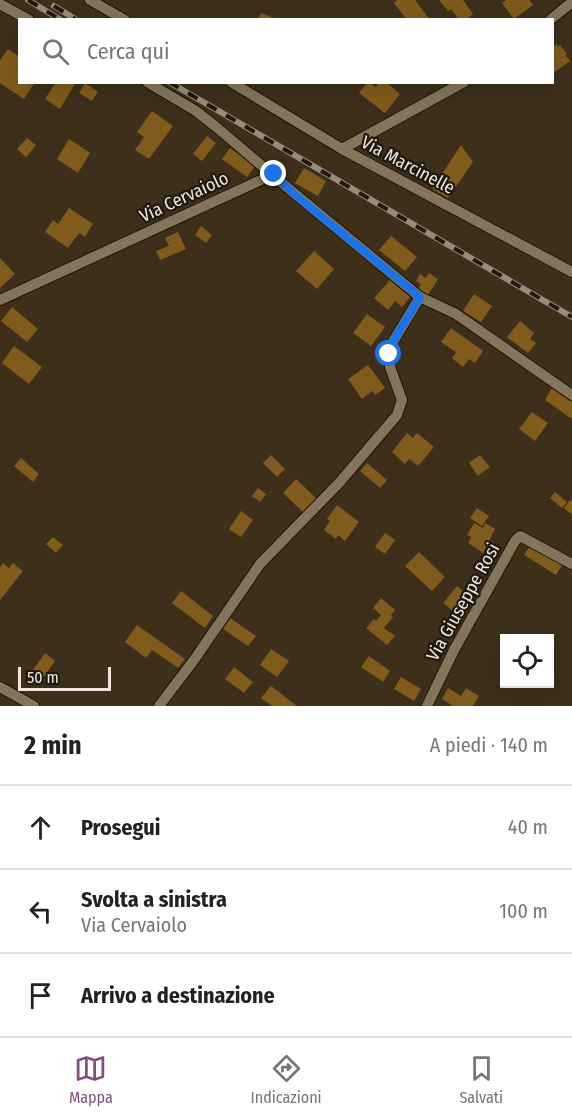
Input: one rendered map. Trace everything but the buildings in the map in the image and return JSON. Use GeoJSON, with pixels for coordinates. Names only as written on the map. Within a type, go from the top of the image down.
{"type":"FeatureCollection","features":[{"type":"Feature","properties":{"kind":"street"},"geometry":{"type":"LineString","coordinates":[[90,0],[122,18]]}},
{"type":"Feature","properties":{"kind":"street"},"geometry":{"type":"LineString","coordinates":[[552,18],[572,2]]}},
{"type":"Feature","properties":{"kind":"street"},"geometry":{"type":"LineString","coordinates":[[0,4],[25,18]]}},
{"type":"Feature","properties":{"kind":"street"},"geometry":{"type":"LineString","coordinates":[[150,84],[196,111],[420,297],[456,314],[572,395]]}},
{"type":"Feature","properties":{"kind":"street","name":"Via Marcinelle"},"geometry":{"type":"LineString","coordinates":[[234,84],[342,149],[572,272]]}},
{"type":"Feature","properties":{"kind":"street"},"geometry":{"type":"LineString","coordinates":[[342,149],[460,84]]}},
{"type":"Feature","properties":{"kind":"street","name":"Via Cervaiolo"},"geometry":{"type":"LineString","coordinates":[[0,300],[274,174]]}},
{"type":"Feature","properties":{"kind":"street"},"geometry":{"type":"LineString","coordinates":[[159,706],[194,660],[260,564],[339,483],[396,415],[402,400],[390,367],[389,354],[391,345],[420,297]]}},
{"type":"Feature","properties":{"kind":"street","name":"Via Giuseppe Rosi"},"geometry":{"type":"LineString","coordinates":[[428,706],[454,650],[515,541],[520,536],[572,564]]}},
{"type":"Feature","properties":{"kind":"street"},"geometry":{"type":"LineString","coordinates":[[0,687],[34,706]]}},
{"type":"Feature","properties":{"kind":"railway"},"geometry":{"type":"LineString","coordinates":[[28,0],[58,18]]}},
{"type":"Feature","properties":{"kind":"railway"},"geometry":{"type":"LineString","coordinates":[[54,6],[74,18]]}},
{"type":"Feature","properties":{"kind":"railway"},"geometry":{"type":"LineString","coordinates":[[172,84],[572,317]]}},
{"type":"Feature","properties":{"kind":"route"},"geometry":{"type":"LineString","coordinates":[[274,174],[294,194],[420,297],[404,320],[391,345],[389,354]]}}]}
